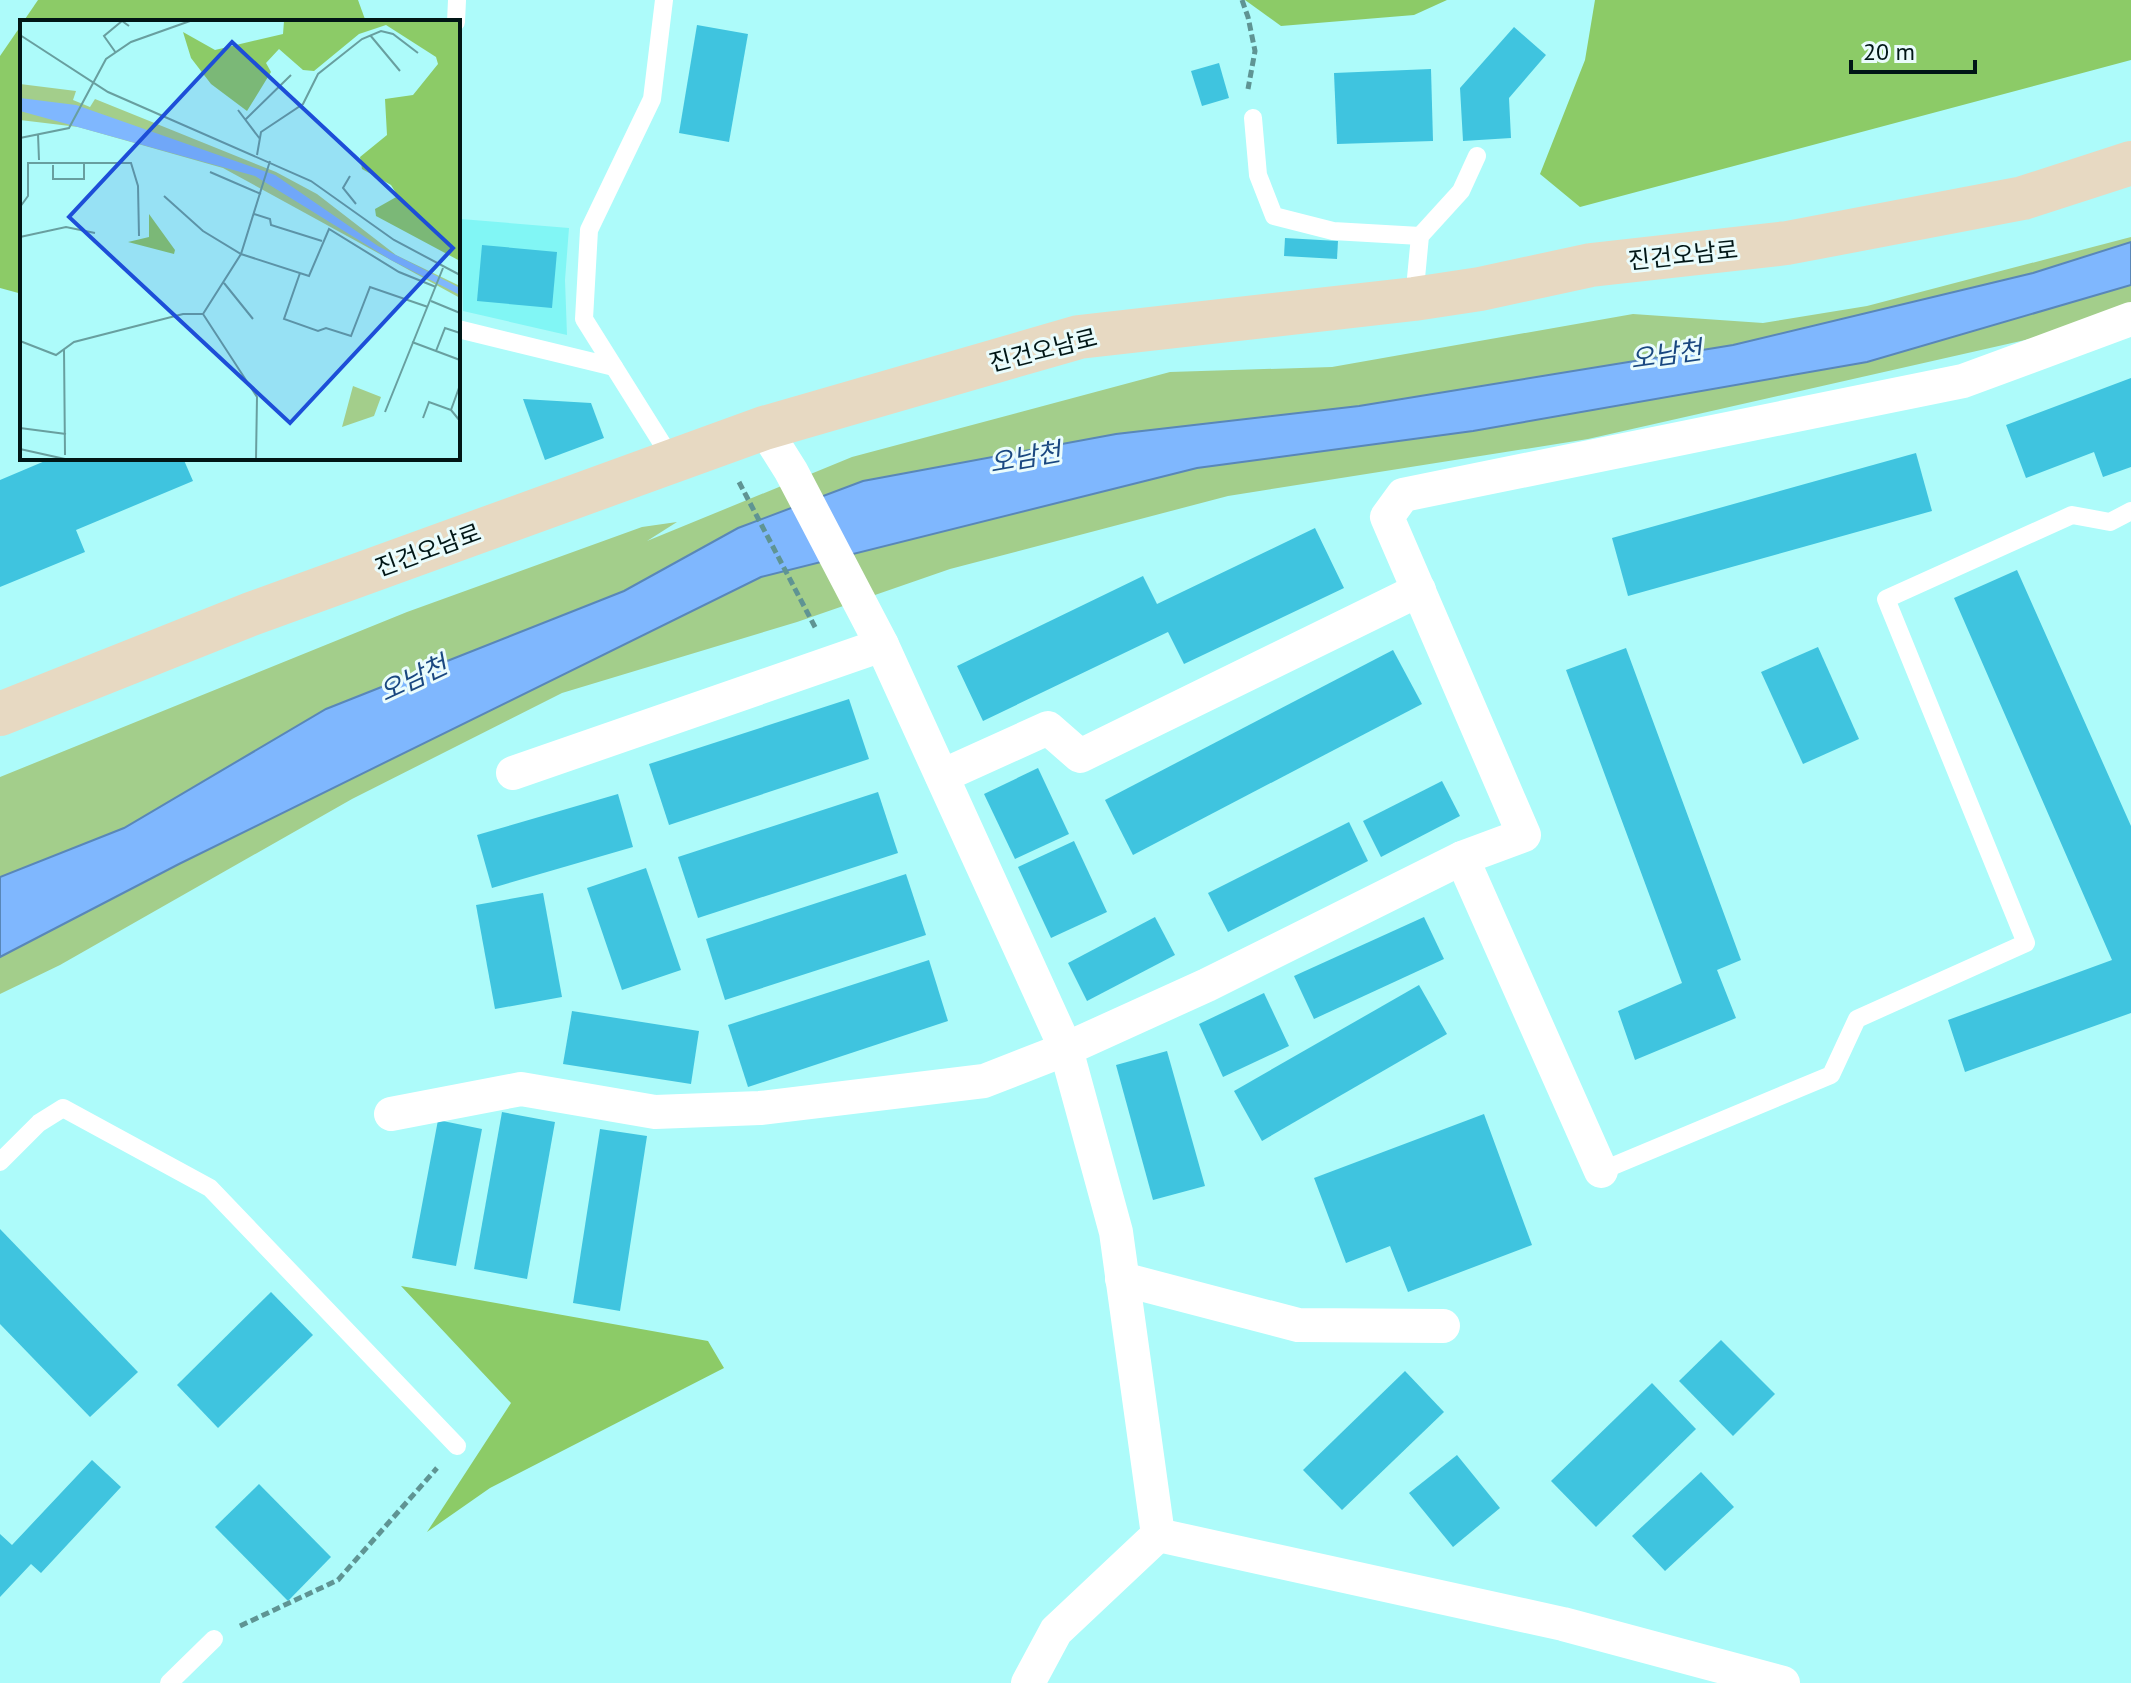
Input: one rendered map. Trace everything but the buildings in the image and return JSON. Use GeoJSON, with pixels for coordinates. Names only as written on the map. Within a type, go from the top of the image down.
{"type":"FeatureCollection","features":[{"type":"Feature","properties":{"kind":"main road","name":"진건오남로"},"geometry":{"type":"LineString","coordinates":[[0,714],[251,614],[764,428],[1079,337],[1414,299],[1480,289],[1591,265],[1787,243],[2023,198],[2131,163]]}},
{"type":"Feature","properties":{"kind":"street"},"geometry":{"type":"LineString","coordinates":[[391,1114],[521,1089],[655,1112],[760,1108],[984,1081],[1066,1049],[1207,985],[1462,858],[1524,835],[1387,517],[1403,495],[1963,381],[2131,319]]}},
{"type":"Feature","properties":{"kind":"street"},"geometry":{"type":"LineString","coordinates":[[764,428],[791,471],[882,645],[1066,1049],[1116,1232],[1158,1535]]}},
{"type":"Feature","properties":{"kind":"street"},"geometry":{"type":"LineString","coordinates":[[942,776],[1048,728],[1080,756],[1419,590]]}},
{"type":"Feature","properties":{"kind":"street"},"geometry":{"type":"LineString","coordinates":[[513,773],[882,645]]}},
{"type":"Feature","properties":{"kind":"street"},"geometry":{"type":"LineString","coordinates":[[1462,858],[1601,1171]]}},
{"type":"Feature","properties":{"kind":"street"},"geometry":{"type":"LineString","coordinates":[[1122,1279],[1298,1325],[1443,1326]]}},
{"type":"Feature","properties":{"kind":"street"},"geometry":{"type":"LineString","coordinates":[[1028,1683],[1056,1631],[1158,1535]]}},
{"type":"Feature","properties":{"kind":"street"},"geometry":{"type":"LineString","coordinates":[[1158,1535],[1563,1624],[1783,1683]]}},
{"type":"Feature","properties":{"kind":"lane"},"geometry":{"type":"LineString","coordinates":[[456,20],[457,0]]}},
{"type":"Feature","properties":{"kind":"lane"},"geometry":{"type":"LineString","coordinates":[[664,0],[652,99],[589,230],[584,319],[673,461]]}},
{"type":"Feature","properties":{"kind":"lane"},"geometry":{"type":"LineString","coordinates":[[1253,118],[1258,175],[1274,216],[1333,231],[1420,236]]}},
{"type":"Feature","properties":{"kind":"lane"},"geometry":{"type":"LineString","coordinates":[[1414,299],[1420,236],[1461,191],[1477,156]]}},
{"type":"Feature","properties":{"kind":"lane"},"geometry":{"type":"LineString","coordinates":[[460,329],[614,367]]}},
{"type":"Feature","properties":{"kind":"lane"},"geometry":{"type":"LineString","coordinates":[[1601,1171],[1831,1075],[1857,1019],[2026,943],[1886,599],[2072,515],[2110,522],[2131,511]]}},
{"type":"Feature","properties":{"kind":"lane"},"geometry":{"type":"LineString","coordinates":[[0,1162],[39,1123],[63,1108],[210,1188],[457,1446]]}},
{"type":"Feature","properties":{"kind":"lane"},"geometry":{"type":"LineString","coordinates":[[169,1683],[214,1639]]}},
{"type":"Feature","properties":{"kind":"path"},"geometry":{"type":"LineString","coordinates":[[1242,0],[1255,51],[1247,86],[1253,118]]}},
{"type":"Feature","properties":{"kind":"path"},"geometry":{"type":"LineString","coordinates":[[742,487],[834,662]]}},
{"type":"Feature","properties":{"kind":"path"},"geometry":{"type":"LineString","coordinates":[[214,1639],[338,1580],[457,1446]]}},
{"type":"Feature","properties":{"kind":"shaded area"},"geometry":{"type":"Polygon","coordinates":[[[461,219],[569,228],[565,280],[567,335],[463,311],[461,219]]]}},
{"type":"Feature","properties":{"kind":"green space"},"geometry":{"type":"Polygon","coordinates":[[[38,0],[358,0],[365,20],[24,20],[38,0]]]}},
{"type":"Feature","properties":{"kind":"green space"},"geometry":{"type":"Polygon","coordinates":[[[1245,0],[1447,0],[1414,15],[1281,26],[1245,0]]]}},
{"type":"Feature","properties":{"kind":"green space"},"geometry":{"type":"Polygon","coordinates":[[[1595,0],[2131,0],[2131,60],[1580,207],[1540,174],[1585,60],[1595,0]]]}},
{"type":"Feature","properties":{"kind":"green space"},"geometry":{"type":"Polygon","coordinates":[[[20,27],[20,293],[0,288],[0,56],[20,27]]]}},
{"type":"Feature","properties":{"kind":"green space"},"geometry":{"type":"Polygon","coordinates":[[[2131,237],[2131,316],[1588,439],[1228,496],[950,569],[797,622],[562,693],[352,799],[60,965],[0,994],[0,777],[407,612],[642,527],[677,522],[647,541],[852,457],[1170,372],[1332,367],[1633,314],[1763,323],[1867,306],[2131,237]]]}},
{"type":"Feature","properties":{"kind":"green space"},"geometry":{"type":"Polygon","coordinates":[[[401,1286],[708,1341],[724,1368],[490,1488],[427,1532],[511,1403],[401,1286]]]}},
{"type":"Feature","properties":{"kind":"water","name":"오남천"},"geometry":{"type":"Polygon","coordinates":[[[2131,242],[2131,285],[1867,362],[1473,431],[1197,468],[761,577],[179,864],[0,957],[0,877],[124,828],[326,709],[624,591],[738,528],[863,481],[1116,434],[1359,406],[1733,345],[2033,273],[2131,242]]]}}]}
